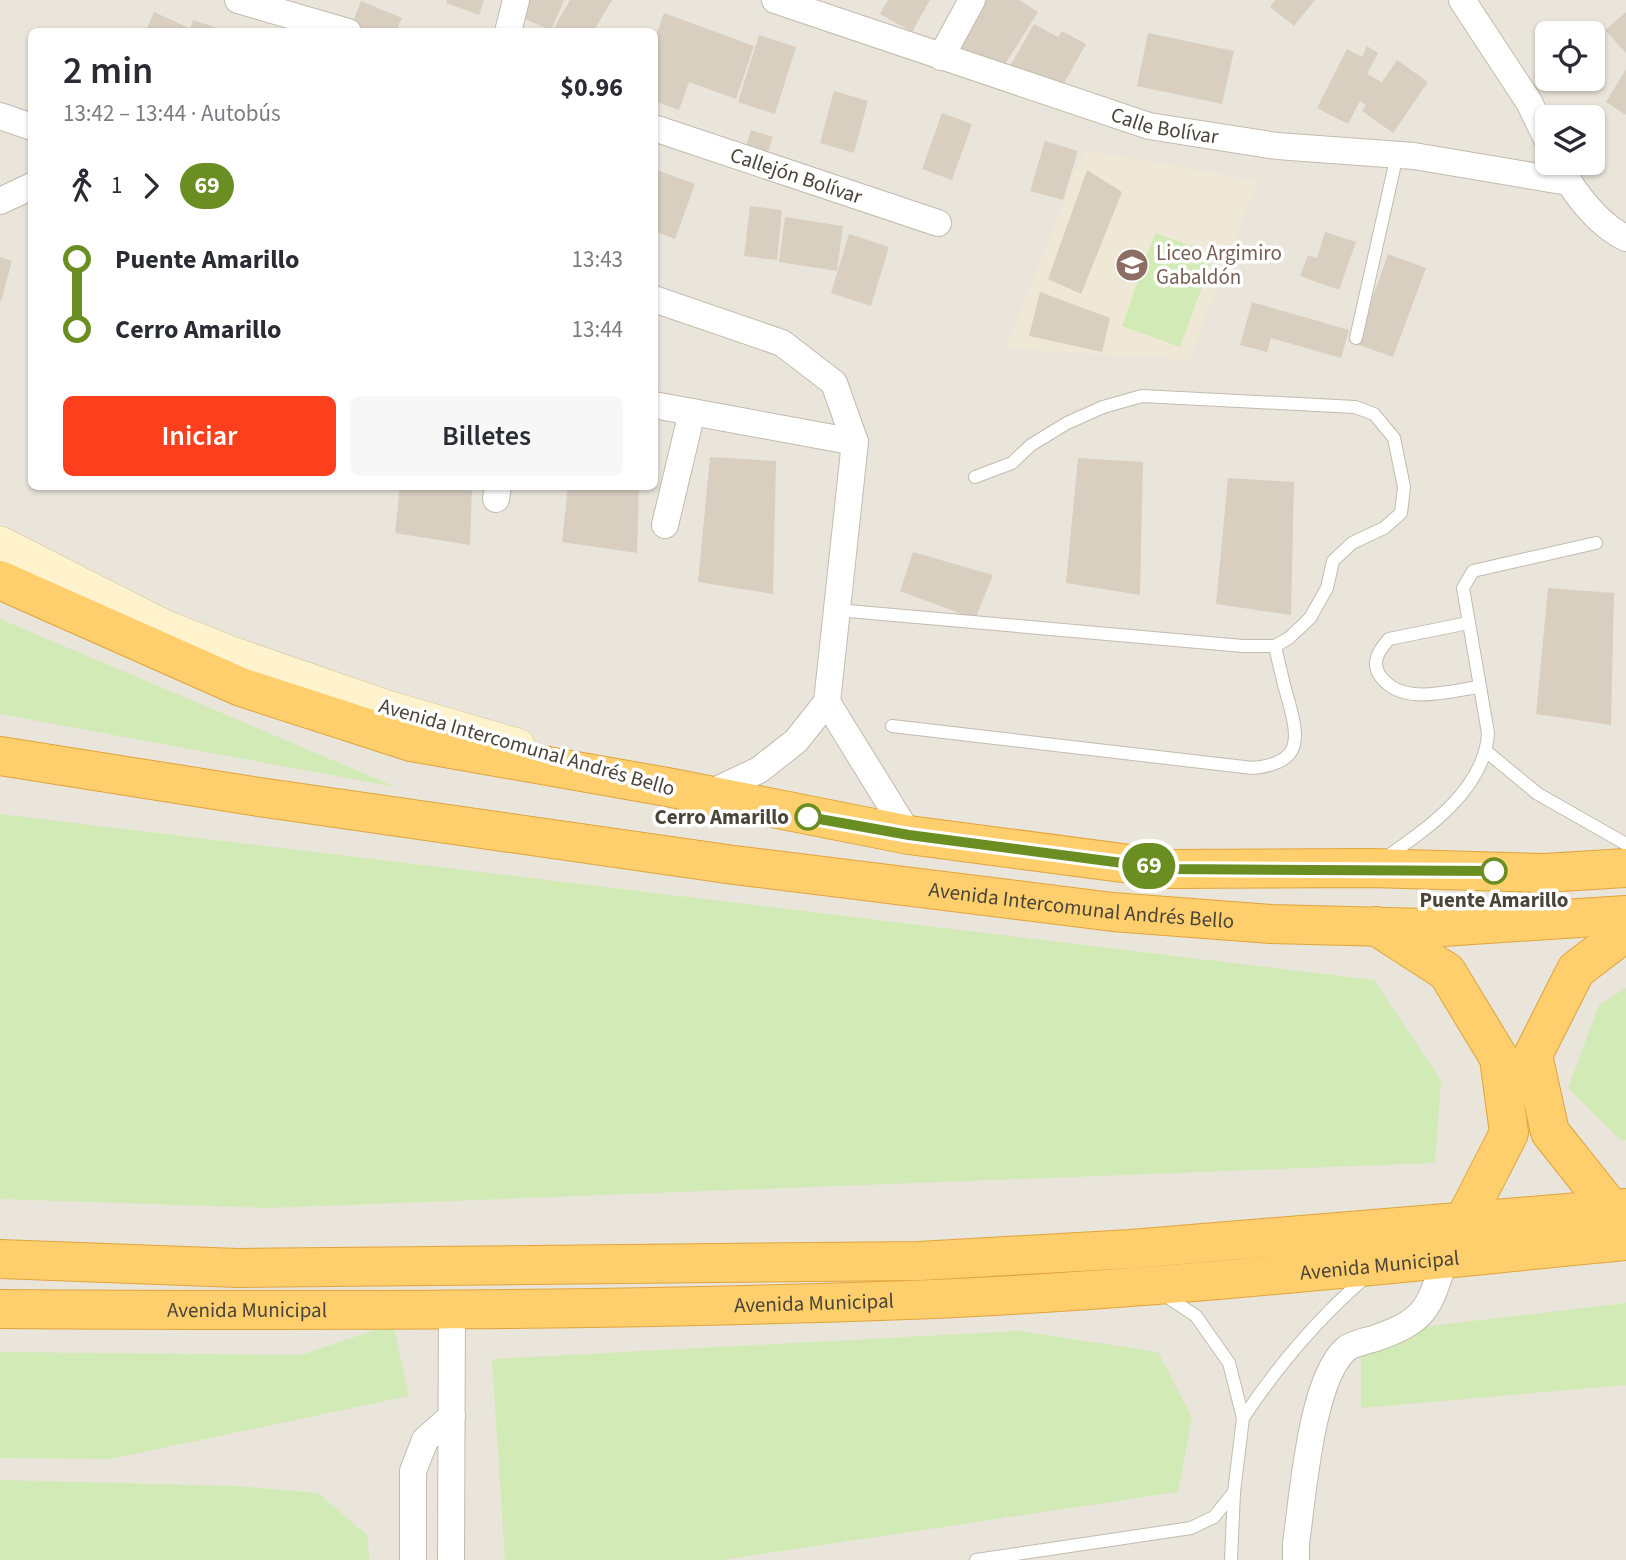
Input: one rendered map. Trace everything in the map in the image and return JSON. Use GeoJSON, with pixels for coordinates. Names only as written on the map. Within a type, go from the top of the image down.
{"type":"FeatureCollection","features":[{"type":"Feature","properties":{"kind":"highway"},"geometry":{"type":"LineString","coordinates":[[0,580],[241,687],[411,742],[667,787]]}},
{"type":"Feature","properties":{"kind":"highway","name":"Avenida Intercomunal Andrés Bello"},"geometry":{"type":"LineString","coordinates":[[0,756],[259,797],[816,877],[1113,912],[1271,924],[1427,928],[1626,915]]}},
{"type":"Feature","properties":{"kind":"highway","name":"Avenida Intercomunal Andrés Bello"},"geometry":{"type":"LineString","coordinates":[[667,787],[909,835],[1168,869],[1370,868],[1545,873],[1626,867]]}},
{"type":"Feature","properties":{"kind":"highway"},"geometry":{"type":"LineString","coordinates":[[1376,926],[1447,972],[1499,1058],[1508,1133],[1463,1223]]}},
{"type":"Feature","properties":{"kind":"highway"},"geometry":{"type":"LineString","coordinates":[[1621,1220],[1550,1132],[1533,1055],[1576,970],[1626,932]]}},
{"type":"Feature","properties":{"kind":"highway","name":"Avenida Municipal"},"geometry":{"type":"LineString","coordinates":[[0,1259],[238,1268],[919,1261],[1463,1223],[1621,1220]]}},
{"type":"Feature","properties":{"kind":"highway","name":"Avenida Municipal"},"geometry":{"type":"LineString","coordinates":[[0,1309],[452,1309],[911,1300],[1149,1284],[1445,1258],[1621,1220]]}},
{"type":"Feature","properties":{"kind":"main road","name":"Avenida Intercomunal Andrés Bello"},"geometry":{"type":"LineString","coordinates":[[0,545],[163,628],[243,660],[397,712],[667,787]]}},
{"type":"Feature","properties":{"kind":"street"},"geometry":{"type":"LineString","coordinates":[[238,0],[334,28]]}},
{"type":"Feature","properties":{"kind":"street"},"geometry":{"type":"LineString","coordinates":[[509,28],[516,0]]}},
{"type":"Feature","properties":{"kind":"street","name":"Calle Bolívar"},"geometry":{"type":"LineString","coordinates":[[775,0],[1149,126],[1277,146],[1535,169]]}},
{"type":"Feature","properties":{"kind":"street"},"geometry":{"type":"LineString","coordinates":[[941,58],[972,0]]}},
{"type":"Feature","properties":{"kind":"street"},"geometry":{"type":"LineString","coordinates":[[1462,0],[1535,114]]}},
{"type":"Feature","properties":{"kind":"street"},"geometry":{"type":"LineString","coordinates":[[0,116],[28,126]]}},
{"type":"Feature","properties":{"kind":"street","name":"Callejón Bolívar"},"geometry":{"type":"LineString","coordinates":[[658,129],[938,223]]}},
{"type":"Feature","properties":{"kind":"street"},"geometry":{"type":"LineString","coordinates":[[1565,175],[1612,232],[1626,238]]}},
{"type":"Feature","properties":{"kind":"street"},"geometry":{"type":"LineString","coordinates":[[0,201],[28,188]]}},
{"type":"Feature","properties":{"kind":"street"},"geometry":{"type":"LineString","coordinates":[[658,300],[782,343],[834,383],[855,442],[827,702],[796,741],[759,771],[706,795]]}},
{"type":"Feature","properties":{"kind":"street"},"geometry":{"type":"LineString","coordinates":[[658,406],[855,442]]}},
{"type":"Feature","properties":{"kind":"street"},"geometry":{"type":"LineString","coordinates":[[665,525],[692,412]]}},
{"type":"Feature","properties":{"kind":"street"},"geometry":{"type":"LineString","coordinates":[[827,702],[909,835]]}},
{"type":"Feature","properties":{"kind":"street"},"geometry":{"type":"LineString","coordinates":[[1296,1560],[1296,1543],[1319,1399],[1329,1371],[1348,1348],[1408,1327],[1433,1295],[1445,1258]]}},
{"type":"Feature","properties":{"kind":"street"},"geometry":{"type":"LineString","coordinates":[[451,1560],[452,1309]]}},
{"type":"Feature","properties":{"kind":"street"},"geometry":{"type":"LineString","coordinates":[[413,1560],[413,1471],[425,1440],[452,1416]]}},
{"type":"Feature","properties":{"kind":"lane"},"geometry":{"type":"LineString","coordinates":[[1356,338],[1397,155]]}},
{"type":"Feature","properties":{"kind":"lane"},"geometry":{"type":"LineString","coordinates":[[837,610],[1243,646],[1275,646],[1289,638],[1310,618],[1327,588],[1333,561],[1352,543],[1384,528],[1401,513],[1404,487],[1394,438],[1374,414],[1355,407],[1142,396],[1102,407],[1067,423],[1031,445],[1012,463],[975,477]]}},
{"type":"Feature","properties":{"kind":"lane"},"geometry":{"type":"LineString","coordinates":[[1370,868],[1438,818],[1458,798],[1487,752],[1488,733],[1462,588],[1473,571],[1596,543]]}},
{"type":"Feature","properties":{"kind":"lane"},"geometry":{"type":"LineString","coordinates":[[1468,623],[1389,639],[1376,659],[1376,671],[1386,684],[1411,695],[1479,687]]}},
{"type":"Feature","properties":{"kind":"lane"},"geometry":{"type":"LineString","coordinates":[[892,726],[1253,768],[1273,766],[1294,750],[1297,734],[1275,646]]}},
{"type":"Feature","properties":{"kind":"lane"},"geometry":{"type":"LineString","coordinates":[[1487,752],[1538,794],[1626,844]]}},
{"type":"Feature","properties":{"kind":"lane"},"geometry":{"type":"LineString","coordinates":[[1243,1418],[1282,1360],[1328,1309],[1381,1265]]}},
{"type":"Feature","properties":{"kind":"lane"},"geometry":{"type":"LineString","coordinates":[[1149,1284],[1196,1316],[1229,1363],[1243,1418],[1234,1492],[1231,1560]]}},
{"type":"Feature","properties":{"kind":"lane"},"geometry":{"type":"LineString","coordinates":[[976,1560],[1191,1528],[1214,1517],[1234,1492]]}},
{"type":"Feature","properties":{"kind":"shaded area"},"geometry":{"type":"Polygon","coordinates":[[[0,0],[1626,0],[1626,1560],[0,1560],[0,0]]]}},
{"type":"Feature","properties":{"kind":"shaded area","name":"Liceo Argimiro Gabaldón"},"geometry":{"type":"Polygon","coordinates":[[[1084,150],[1258,181],[1189,360],[1006,348],[1084,150]]]}},
{"type":"Feature","properties":{"kind":"green space"},"geometry":{"type":"Polygon","coordinates":[[[1155,233],[1214,254],[1180,347],[1122,326],[1155,233]]]}},
{"type":"Feature","properties":{"kind":"green space"},"geometry":{"type":"Polygon","coordinates":[[[0,619],[396,787],[0,714],[0,619]]]}},
{"type":"Feature","properties":{"kind":"green space"},"geometry":{"type":"Polygon","coordinates":[[[0,814],[1374,980],[1441,1080],[1435,1163],[268,1208],[0,1199],[0,814]]]}},
{"type":"Feature","properties":{"kind":"green space"},"geometry":{"type":"Polygon","coordinates":[[[1626,988],[1626,1140],[1621,1140],[1568,1088],[1599,1005],[1626,988]]]}},
{"type":"Feature","properties":{"kind":"green space"},"geometry":{"type":"Polygon","coordinates":[[[1626,1303],[1626,1385],[1361,1408],[1361,1334],[1626,1303]]]}},
{"type":"Feature","properties":{"kind":"green space"},"geometry":{"type":"Polygon","coordinates":[[[393,1324],[409,1396],[110,1459],[0,1458],[0,1352],[301,1355],[393,1324]]]}},
{"type":"Feature","properties":{"kind":"green space"},"geometry":{"type":"Polygon","coordinates":[[[1018,1331],[1158,1352],[1192,1418],[1178,1492],[721,1560],[505,1560],[492,1359],[1018,1331]]]}},
{"type":"Feature","properties":{"kind":"green space"},"geometry":{"type":"Polygon","coordinates":[[[0,1480],[235,1486],[318,1493],[368,1536],[369,1560],[0,1560],[0,1480]]]}},
{"type":"Feature","properties":{"kind":"building"},"geometry":{"type":"Polygon","coordinates":[[[447,0],[484,0],[479,15],[446,3],[447,0]]]}},
{"type":"Feature","properties":{"kind":"building"},"geometry":{"type":"Polygon","coordinates":[[[524,0],[564,0],[552,28],[517,16],[524,0]]]}},
{"type":"Feature","properties":{"kind":"building"},"geometry":{"type":"Polygon","coordinates":[[[570,0],[612,0],[595,28],[554,28],[570,0]]]}},
{"type":"Feature","properties":{"kind":"building"},"geometry":{"type":"Polygon","coordinates":[[[888,0],[930,0],[912,32],[880,14],[888,0]]]}},
{"type":"Feature","properties":{"kind":"building"},"geometry":{"type":"Polygon","coordinates":[[[986,0],[1019,0],[1038,12],[998,75],[955,48],[986,0]]]}},
{"type":"Feature","properties":{"kind":"building"},"geometry":{"type":"Polygon","coordinates":[[[1275,0],[1315,0],[1294,26],[1270,7],[1275,0]]]}},
{"type":"Feature","properties":{"kind":"building"},"geometry":{"type":"Polygon","coordinates":[[[361,1],[402,18],[398,28],[361,28],[352,24],[361,1]]]}},
{"type":"Feature","properties":{"kind":"building"},"geometry":{"type":"Polygon","coordinates":[[[154,12],[189,28],[147,28],[154,12]]]}},
{"type":"Feature","properties":{"kind":"building"},"geometry":{"type":"Polygon","coordinates":[[[1626,12],[1626,53],[1605,30],[1626,12]]]}},
{"type":"Feature","properties":{"kind":"building"},"geometry":{"type":"Polygon","coordinates":[[[664,13],[754,46],[736,99],[689,82],[679,110],[658,102],[658,30],[664,13]]]}},
{"type":"Feature","properties":{"kind":"building"},"geometry":{"type":"Polygon","coordinates":[[[193,20],[218,28],[190,28],[193,20]]]}},
{"type":"Feature","properties":{"kind":"building"},"geometry":{"type":"Polygon","coordinates":[[[1034,24],[1058,37],[1062,31],[1086,44],[1057,96],[1009,68],[1034,24]]]}},
{"type":"Feature","properties":{"kind":"building"},"geometry":{"type":"Polygon","coordinates":[[[1148,33],[1234,51],[1222,104],[1137,86],[1148,33]]]}},
{"type":"Feature","properties":{"kind":"building"},"geometry":{"type":"Polygon","coordinates":[[[759,35],[796,47],[775,114],[738,102],[759,35]]]}},
{"type":"Feature","properties":{"kind":"building"},"geometry":{"type":"Polygon","coordinates":[[[1367,46],[1378,53],[1367,74],[1382,82],[1397,60],[1428,82],[1393,133],[1362,111],[1366,105],[1360,101],[1348,124],[1317,108],[1347,49],[1362,57],[1367,46]]]}},
{"type":"Feature","properties":{"kind":"building"},"geometry":{"type":"Polygon","coordinates":[[[1626,69],[1626,115],[1606,102],[1626,69]]]}},
{"type":"Feature","properties":{"kind":"building"},"geometry":{"type":"Polygon","coordinates":[[[834,91],[868,101],[854,153],[820,143],[834,91]]]}},
{"type":"Feature","properties":{"kind":"building"},"geometry":{"type":"Polygon","coordinates":[[[942,113],[972,124],[952,180],[922,169],[942,113]]]}},
{"type":"Feature","properties":{"kind":"building"},"geometry":{"type":"Polygon","coordinates":[[[751,130],[773,137],[765,161],[743,154],[751,130]]]}},
{"type":"Feature","properties":{"kind":"building"},"geometry":{"type":"Polygon","coordinates":[[[1045,141],[1078,151],[1063,200],[1030,191],[1045,141]]]}},
{"type":"Feature","properties":{"kind":"building"},"geometry":{"type":"Polygon","coordinates":[[[658,170],[695,184],[675,239],[658,233],[658,170]]]}},
{"type":"Feature","properties":{"kind":"building"},"geometry":{"type":"Polygon","coordinates":[[[1087,170],[1122,192],[1081,294],[1048,279],[1087,170]]]}},
{"type":"Feature","properties":{"kind":"building"},"geometry":{"type":"Polygon","coordinates":[[[750,206],[782,210],[777,260],[744,256],[750,206]]]}},
{"type":"Feature","properties":{"kind":"building"},"geometry":{"type":"Polygon","coordinates":[[[785,217],[843,226],[837,271],[779,262],[785,217]]]}},
{"type":"Feature","properties":{"kind":"building"},"geometry":{"type":"Polygon","coordinates":[[[1325,232],[1356,242],[1339,290],[1300,276],[1308,255],[1317,258],[1325,232]]]}},
{"type":"Feature","properties":{"kind":"building"},"geometry":{"type":"Polygon","coordinates":[[[849,234],[889,247],[871,306],[831,293],[849,234]]]}},
{"type":"Feature","properties":{"kind":"building"},"geometry":{"type":"Polygon","coordinates":[[[1388,254],[1426,268],[1393,357],[1356,344],[1388,254]]]}},
{"type":"Feature","properties":{"kind":"building"},"geometry":{"type":"Polygon","coordinates":[[[0,257],[12,261],[1,301],[0,300],[0,257]]]}},
{"type":"Feature","properties":{"kind":"building"},"geometry":{"type":"Polygon","coordinates":[[[1040,292],[1110,318],[1102,352],[1029,336],[1040,292]]]}},
{"type":"Feature","properties":{"kind":"building"},"geometry":{"type":"Polygon","coordinates":[[[1252,302],[1349,330],[1341,358],[1271,338],[1267,352],[1240,345],[1252,302]]]}},
{"type":"Feature","properties":{"kind":"building"},"geometry":{"type":"Polygon","coordinates":[[[710,457],[776,461],[773,594],[698,582],[710,457]]]}},
{"type":"Feature","properties":{"kind":"building"},"geometry":{"type":"Polygon","coordinates":[[[1078,458],[1143,462],[1140,595],[1066,583],[1078,458]]]}},
{"type":"Feature","properties":{"kind":"building"},"geometry":{"type":"Polygon","coordinates":[[[1228,478],[1294,482],[1291,615],[1216,604],[1228,478]]]}},
{"type":"Feature","properties":{"kind":"building"},"geometry":{"type":"Polygon","coordinates":[[[400,490],[472,490],[470,545],[395,533],[400,490]]]}},
{"type":"Feature","properties":{"kind":"building"},"geometry":{"type":"Polygon","coordinates":[[[568,490],[639,490],[637,553],[562,542],[568,490]]]}},
{"type":"Feature","properties":{"kind":"building"},"geometry":{"type":"Polygon","coordinates":[[[913,552],[993,575],[975,619],[900,591],[913,552]]]}},
{"type":"Feature","properties":{"kind":"building"},"geometry":{"type":"Polygon","coordinates":[[[1548,588],[1614,593],[1611,725],[1536,714],[1548,588]]]}},
{"type":"Feature","properties":{"kind":"bus line","name":"69"},"geometry":{"type":"LineString","coordinates":[[808,817],[909,835],[1168,869],[1370,868],[1494,871]]}},
{"type":"Feature","properties":{"kind":"place","name":"Liceo Argimiro Gabaldón"},"geometry":{"type":"Point","coordinates":[1132,265]}},
{"type":"Feature","properties":{"kind":"place","name":"Cerro Amarillo"},"geometry":{"type":"Point","coordinates":[808,817]}},
{"type":"Feature","properties":{"kind":"place","name":"Puente Amarillo"},"geometry":{"type":"Point","coordinates":[1494,871]}}]}
